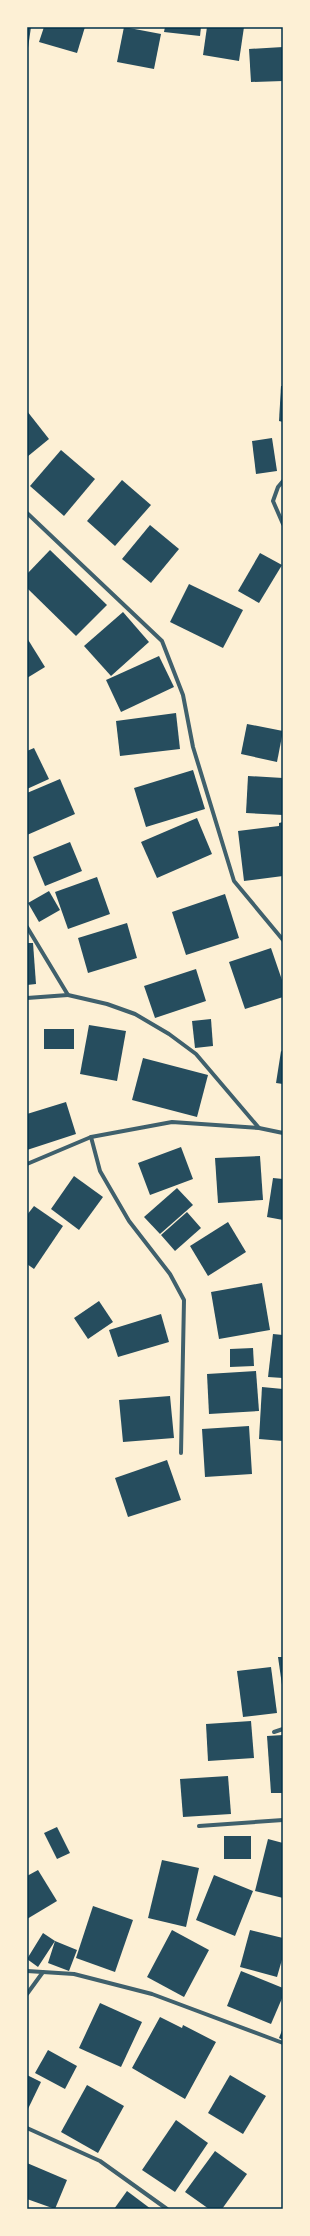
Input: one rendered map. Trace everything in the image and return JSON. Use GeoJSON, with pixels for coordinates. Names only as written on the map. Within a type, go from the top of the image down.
{"type":"FeatureCollection","features":[{"type":"Feature","properties":{"kind":"street"},"geometry":{"type":"LineString","coordinates":[[283,482],[278,487],[273,501],[283,524]]}},
{"type":"Feature","properties":{"kind":"street"},"geometry":{"type":"LineString","coordinates":[[27,513],[162,641],[183,695],[192,747],[234,881],[283,940]]}},
{"type":"Feature","properties":{"kind":"street"},"geometry":{"type":"LineString","coordinates":[[27,927],[68,995]]}},
{"type":"Feature","properties":{"kind":"street"},"geometry":{"type":"LineString","coordinates":[[27,998],[68,995],[107,1004],[135,1014],[169,1034],[196,1054],[259,1128]]}},
{"type":"Feature","properties":{"kind":"street"},"geometry":{"type":"LineString","coordinates":[[27,1164],[92,1137],[172,1122],[259,1128],[283,1133]]}},
{"type":"Feature","properties":{"kind":"street"},"geometry":{"type":"LineString","coordinates":[[92,1137],[100,1171],[129,1221],[170,1274],[184,1300],[181,1453]]}},
{"type":"Feature","properties":{"kind":"street"},"geometry":{"type":"LineString","coordinates":[[274,1732],[283,1729]]}},
{"type":"Feature","properties":{"kind":"street"},"geometry":{"type":"LineString","coordinates":[[199,1826],[283,1820]]}},
{"type":"Feature","properties":{"kind":"street"},"geometry":{"type":"LineString","coordinates":[[27,1971],[74,1974],[152,1994],[283,2043]]}},
{"type":"Feature","properties":{"kind":"street"},"geometry":{"type":"LineString","coordinates":[[27,1994],[43,1972]]}},
{"type":"Feature","properties":{"kind":"street"},"geometry":{"type":"LineString","coordinates":[[27,2128],[100,2161],[167,2209]]}},
{"type":"Feature","properties":{"kind":"building"},"geometry":{"type":"Polygon","coordinates":[[[27,27],[31,27],[28,48],[27,48],[27,27]]]}},
{"type":"Feature","properties":{"kind":"building"},"geometry":{"type":"Polygon","coordinates":[[[44,27],[85,27],[77,53],[39,42],[44,27]]]}},
{"type":"Feature","properties":{"kind":"building"},"geometry":{"type":"Polygon","coordinates":[[[124,27],[161,34],[154,69],[117,62],[124,27]]]}},
{"type":"Feature","properties":{"kind":"building"},"geometry":{"type":"Polygon","coordinates":[[[165,27],[201,27],[200,36],[164,32],[165,27]]]}},
{"type":"Feature","properties":{"kind":"building"},"geometry":{"type":"Polygon","coordinates":[[[207,27],[244,27],[239,61],[203,55],[207,27]]]}},
{"type":"Feature","properties":{"kind":"building"},"geometry":{"type":"Polygon","coordinates":[[[283,47],[283,81],[251,82],[249,49],[283,47]]]}},
{"type":"Feature","properties":{"kind":"building"},"geometry":{"type":"Polygon","coordinates":[[[281,386],[283,386],[283,422],[279,421],[281,386]]]}},
{"type":"Feature","properties":{"kind":"building"},"geometry":{"type":"Polygon","coordinates":[[[27,411],[49,439],[27,457],[27,411]]]}},
{"type":"Feature","properties":{"kind":"building"},"geometry":{"type":"Polygon","coordinates":[[[272,438],[277,471],[256,474],[252,441],[272,438]]]}},
{"type":"Feature","properties":{"kind":"building"},"geometry":{"type":"Polygon","coordinates":[[[61,450],[95,479],[64,516],[30,486],[61,450]]]}},
{"type":"Feature","properties":{"kind":"building"},"geometry":{"type":"Polygon","coordinates":[[[122,480],[151,505],[115,546],[87,521],[122,480]]]}},
{"type":"Feature","properties":{"kind":"building"},"geometry":{"type":"Polygon","coordinates":[[[150,525],[179,549],[151,583],[122,559],[150,525]]]}},
{"type":"Feature","properties":{"kind":"building"},"geometry":{"type":"Polygon","coordinates":[[[50,550],[107,605],[76,636],[27,588],[27,574],[50,550]]]}},
{"type":"Feature","properties":{"kind":"building"},"geometry":{"type":"Polygon","coordinates":[[[260,553],[282,565],[259,603],[238,591],[260,553]]]}},
{"type":"Feature","properties":{"kind":"building"},"geometry":{"type":"Polygon","coordinates":[[[189,584],[243,610],[223,648],[170,622],[189,584]]]}},
{"type":"Feature","properties":{"kind":"building"},"geometry":{"type":"Polygon","coordinates":[[[123,612],[149,642],[111,676],[84,646],[123,612]]]}},
{"type":"Feature","properties":{"kind":"building"},"geometry":{"type":"Polygon","coordinates":[[[27,638],[45,667],[27,678],[27,638]]]}},
{"type":"Feature","properties":{"kind":"building"},"geometry":{"type":"Polygon","coordinates":[[[159,656],[174,687],[121,712],[106,680],[159,656]]]}},
{"type":"Feature","properties":{"kind":"building"},"geometry":{"type":"Polygon","coordinates":[[[176,713],[180,749],[120,756],[116,721],[176,713]]]}},
{"type":"Feature","properties":{"kind":"building"},"geometry":{"type":"Polygon","coordinates":[[[247,724],[283,731],[277,762],[241,754],[247,724]]]}},
{"type":"Feature","properties":{"kind":"building"},"geometry":{"type":"Polygon","coordinates":[[[34,748],[49,779],[27,789],[27,751],[34,748]]]}},
{"type":"Feature","properties":{"kind":"building"},"geometry":{"type":"Polygon","coordinates":[[[193,770],[205,809],[146,827],[134,788],[193,770]]]}},
{"type":"Feature","properties":{"kind":"building"},"geometry":{"type":"Polygon","coordinates":[[[248,776],[283,778],[283,815],[246,813],[248,776]]]}},
{"type":"Feature","properties":{"kind":"building"},"geometry":{"type":"Polygon","coordinates":[[[60,779],[75,814],[27,835],[27,793],[60,779]]]}},
{"type":"Feature","properties":{"kind":"building"},"geometry":{"type":"Polygon","coordinates":[[[197,818],[212,854],[157,878],[141,842],[197,818]]]}},
{"type":"Feature","properties":{"kind":"building"},"geometry":{"type":"Polygon","coordinates":[[[283,822],[283,876],[244,881],[238,831],[279,826],[279,823],[283,822]]]}},
{"type":"Feature","properties":{"kind":"building"},"geometry":{"type":"Polygon","coordinates":[[[70,842],[82,871],[45,886],[33,857],[70,842]]]}},
{"type":"Feature","properties":{"kind":"building"},"geometry":{"type":"Polygon","coordinates":[[[97,877],[110,914],[68,929],[55,892],[97,877]]]}},
{"type":"Feature","properties":{"kind":"building"},"geometry":{"type":"Polygon","coordinates":[[[49,891],[60,910],[39,922],[28,903],[49,891]]]}},
{"type":"Feature","properties":{"kind":"building"},"geometry":{"type":"Polygon","coordinates":[[[225,894],[239,938],[186,955],[172,912],[225,894]]]}},
{"type":"Feature","properties":{"kind":"building"},"geometry":{"type":"Polygon","coordinates":[[[127,923],[137,958],[88,973],[78,938],[127,923]]]}},
{"type":"Feature","properties":{"kind":"building"},"geometry":{"type":"Polygon","coordinates":[[[27,943],[33,943],[36,984],[27,985],[27,943]]]}},
{"type":"Feature","properties":{"kind":"building"},"geometry":{"type":"Polygon","coordinates":[[[271,948],[283,983],[283,997],[245,1009],[229,962],[271,948]]]}},
{"type":"Feature","properties":{"kind":"building"},"geometry":{"type":"Polygon","coordinates":[[[196,969],[206,1001],[155,1018],[144,986],[196,969]]]}},
{"type":"Feature","properties":{"kind":"building"},"geometry":{"type":"Polygon","coordinates":[[[211,1019],[213,1046],[195,1048],[192,1021],[211,1019]]]}},
{"type":"Feature","properties":{"kind":"building"},"geometry":{"type":"Polygon","coordinates":[[[89,1025],[126,1031],[117,1081],[80,1074],[89,1025]]]}},
{"type":"Feature","properties":{"kind":"building"},"geometry":{"type":"Polygon","coordinates":[[[44,1029],[74,1029],[74,1049],[44,1049],[44,1029]]]}},
{"type":"Feature","properties":{"kind":"building"},"geometry":{"type":"Polygon","coordinates":[[[281,1051],[283,1052],[283,1084],[276,1083],[281,1051]]]}},
{"type":"Feature","properties":{"kind":"building"},"geometry":{"type":"Polygon","coordinates":[[[143,1058],[208,1075],[197,1117],[132,1100],[143,1058]]]}},
{"type":"Feature","properties":{"kind":"building"},"geometry":{"type":"Polygon","coordinates":[[[66,1102],[76,1134],[27,1150],[27,1114],[66,1102]]]}},
{"type":"Feature","properties":{"kind":"building"},"geometry":{"type":"Polygon","coordinates":[[[181,1147],[193,1179],[150,1195],[138,1163],[181,1147]]]}},
{"type":"Feature","properties":{"kind":"building"},"geometry":{"type":"Polygon","coordinates":[[[260,1156],[263,1200],[218,1203],[215,1158],[260,1156]]]}},
{"type":"Feature","properties":{"kind":"building"},"geometry":{"type":"Polygon","coordinates":[[[74,1176],[103,1197],[79,1230],[51,1209],[74,1176]]]}},
{"type":"Feature","properties":{"kind":"building"},"geometry":{"type":"Polygon","coordinates":[[[273,1178],[283,1179],[283,1220],[267,1217],[273,1178]]]}},
{"type":"Feature","properties":{"kind":"building"},"geometry":{"type":"Polygon","coordinates":[[[177,1188],[193,1205],[160,1234],[144,1217],[177,1188]]]}},
{"type":"Feature","properties":{"kind":"building"},"geometry":{"type":"Polygon","coordinates":[[[34,1206],[63,1226],[34,1269],[27,1264],[27,1215],[34,1206]]]}},
{"type":"Feature","properties":{"kind":"building"},"geometry":{"type":"Polygon","coordinates":[[[187,1212],[201,1228],[175,1251],[161,1235],[187,1212]]]}},
{"type":"Feature","properties":{"kind":"building"},"geometry":{"type":"Polygon","coordinates":[[[228,1222],[246,1252],[208,1276],[190,1246],[228,1222]]]}},
{"type":"Feature","properties":{"kind":"building"},"geometry":{"type":"Polygon","coordinates":[[[262,1283],[270,1330],[219,1339],[211,1292],[262,1283]]]}},
{"type":"Feature","properties":{"kind":"building"},"geometry":{"type":"Polygon","coordinates":[[[99,1301],[113,1322],[88,1339],[74,1318],[99,1301]]]}},
{"type":"Feature","properties":{"kind":"building"},"geometry":{"type":"Polygon","coordinates":[[[161,1314],[169,1342],[118,1357],[109,1330],[161,1314]]]}},
{"type":"Feature","properties":{"kind":"building"},"geometry":{"type":"Polygon","coordinates":[[[273,1334],[283,1335],[283,1378],[268,1377],[273,1334]]]}},
{"type":"Feature","properties":{"kind":"building"},"geometry":{"type":"Polygon","coordinates":[[[253,1348],[254,1366],[230,1367],[230,1349],[253,1348]]]}},
{"type":"Feature","properties":{"kind":"building"},"geometry":{"type":"Polygon","coordinates":[[[256,1371],[259,1411],[209,1414],[207,1374],[256,1371]]]}},
{"type":"Feature","properties":{"kind":"building"},"geometry":{"type":"Polygon","coordinates":[[[262,1387],[283,1389],[283,1441],[259,1439],[262,1387]]]}},
{"type":"Feature","properties":{"kind":"building"},"geometry":{"type":"Polygon","coordinates":[[[170,1396],[174,1438],[123,1442],[119,1400],[170,1396]]]}},
{"type":"Feature","properties":{"kind":"building"},"geometry":{"type":"Polygon","coordinates":[[[249,1426],[252,1474],[205,1477],[202,1429],[249,1426]]]}},
{"type":"Feature","properties":{"kind":"building"},"geometry":{"type":"Polygon","coordinates":[[[167,1460],[181,1500],[128,1517],[115,1478],[167,1460]]]}},
{"type":"Feature","properties":{"kind":"building"},"geometry":{"type":"Polygon","coordinates":[[[278,1657],[283,1657],[283,1685],[282,1685],[278,1657]]]}},
{"type":"Feature","properties":{"kind":"building"},"geometry":{"type":"Polygon","coordinates":[[[271,1667],[277,1713],[243,1717],[237,1671],[271,1667]]]}},
{"type":"Feature","properties":{"kind":"building"},"geometry":{"type":"Polygon","coordinates":[[[251,1721],[254,1758],[208,1761],[206,1724],[251,1721]]]}},
{"type":"Feature","properties":{"kind":"building"},"geometry":{"type":"Polygon","coordinates":[[[283,1735],[283,1793],[271,1793],[267,1736],[283,1735]]]}},
{"type":"Feature","properties":{"kind":"building"},"geometry":{"type":"Polygon","coordinates":[[[228,1776],[231,1814],[183,1817],[180,1779],[228,1776]]]}},
{"type":"Feature","properties":{"kind":"building"},"geometry":{"type":"Polygon","coordinates":[[[57,1827],[70,1853],[57,1859],[44,1833],[57,1827]]]}},
{"type":"Feature","properties":{"kind":"building"},"geometry":{"type":"Polygon","coordinates":[[[224,1836],[251,1836],[251,1859],[224,1859],[224,1836]]]}},
{"type":"Feature","properties":{"kind":"building"},"geometry":{"type":"Polygon","coordinates":[[[268,1839],[283,1843],[283,1898],[255,1891],[268,1839]]]}},
{"type":"Feature","properties":{"kind":"building"},"geometry":{"type":"Polygon","coordinates":[[[162,1860],[199,1868],[186,1927],[148,1918],[162,1860]]]}},
{"type":"Feature","properties":{"kind":"building"},"geometry":{"type":"Polygon","coordinates":[[[38,1870],[57,1901],[27,1919],[27,1876],[38,1870]]]}},
{"type":"Feature","properties":{"kind":"building"},"geometry":{"type":"Polygon","coordinates":[[[214,1875],[253,1891],[235,1936],[196,1920],[214,1875]]]}},
{"type":"Feature","properties":{"kind":"building"},"geometry":{"type":"Polygon","coordinates":[[[93,1906],[133,1920],[115,1972],[76,1958],[93,1906]]]}},
{"type":"Feature","properties":{"kind":"building"},"geometry":{"type":"Polygon","coordinates":[[[172,1930],[209,1950],[184,1997],[147,1977],[172,1930]]]}},
{"type":"Feature","properties":{"kind":"building"},"geometry":{"type":"Polygon","coordinates":[[[250,1930],[283,1938],[283,1956],[277,1977],[240,1967],[250,1930]]]}},
{"type":"Feature","properties":{"kind":"building"},"geometry":{"type":"Polygon","coordinates":[[[43,1933],[55,1941],[38,1967],[27,1959],[43,1933]]]}},
{"type":"Feature","properties":{"kind":"building"},"geometry":{"type":"Polygon","coordinates":[[[55,1941],[77,1950],[69,1971],[48,1963],[55,1941]]]}},
{"type":"Feature","properties":{"kind":"building"},"geometry":{"type":"Polygon","coordinates":[[[241,1971],[283,1988],[283,1996],[271,2024],[227,2006],[241,1971]]]}},
{"type":"Feature","properties":{"kind":"building"},"geometry":{"type":"Polygon","coordinates":[[[100,2003],[142,2022],[121,2067],[79,2048],[100,2003]]]}},
{"type":"Feature","properties":{"kind":"building"},"geometry":{"type":"Polygon","coordinates":[[[160,2017],[182,2028],[183,2025],[216,2042],[185,2099],[132,2068],[160,2017]]]}},
{"type":"Feature","properties":{"kind":"building"},"geometry":{"type":"Polygon","coordinates":[[[283,2028],[283,2040],[279,2038],[283,2028]]]}},
{"type":"Feature","properties":{"kind":"building"},"geometry":{"type":"Polygon","coordinates":[[[48,2050],[77,2066],[65,2089],[35,2073],[48,2050]]]}},
{"type":"Feature","properties":{"kind":"building"},"geometry":{"type":"Polygon","coordinates":[[[27,2075],[41,2082],[27,2111],[27,2075]]]}},
{"type":"Feature","properties":{"kind":"building"},"geometry":{"type":"Polygon","coordinates":[[[230,2075],[266,2096],[243,2134],[208,2113],[230,2075]]]}},
{"type":"Feature","properties":{"kind":"building"},"geometry":{"type":"Polygon","coordinates":[[[87,2085],[124,2106],[98,2153],[61,2132],[87,2085]]]}},
{"type":"Feature","properties":{"kind":"building"},"geometry":{"type":"Polygon","coordinates":[[[176,2120],[208,2143],[175,2192],[142,2170],[176,2120]]]}},
{"type":"Feature","properties":{"kind":"building"},"geometry":{"type":"Polygon","coordinates":[[[215,2151],[247,2174],[222,2209],[209,2209],[185,2192],[215,2151]]]}},
{"type":"Feature","properties":{"kind":"building"},"geometry":{"type":"Polygon","coordinates":[[[27,2163],[67,2180],[55,2209],[27,2199],[27,2163]]]}},
{"type":"Feature","properties":{"kind":"building"},"geometry":{"type":"Polygon","coordinates":[[[127,2191],[151,2209],[114,2209],[127,2191]]]}}]}
